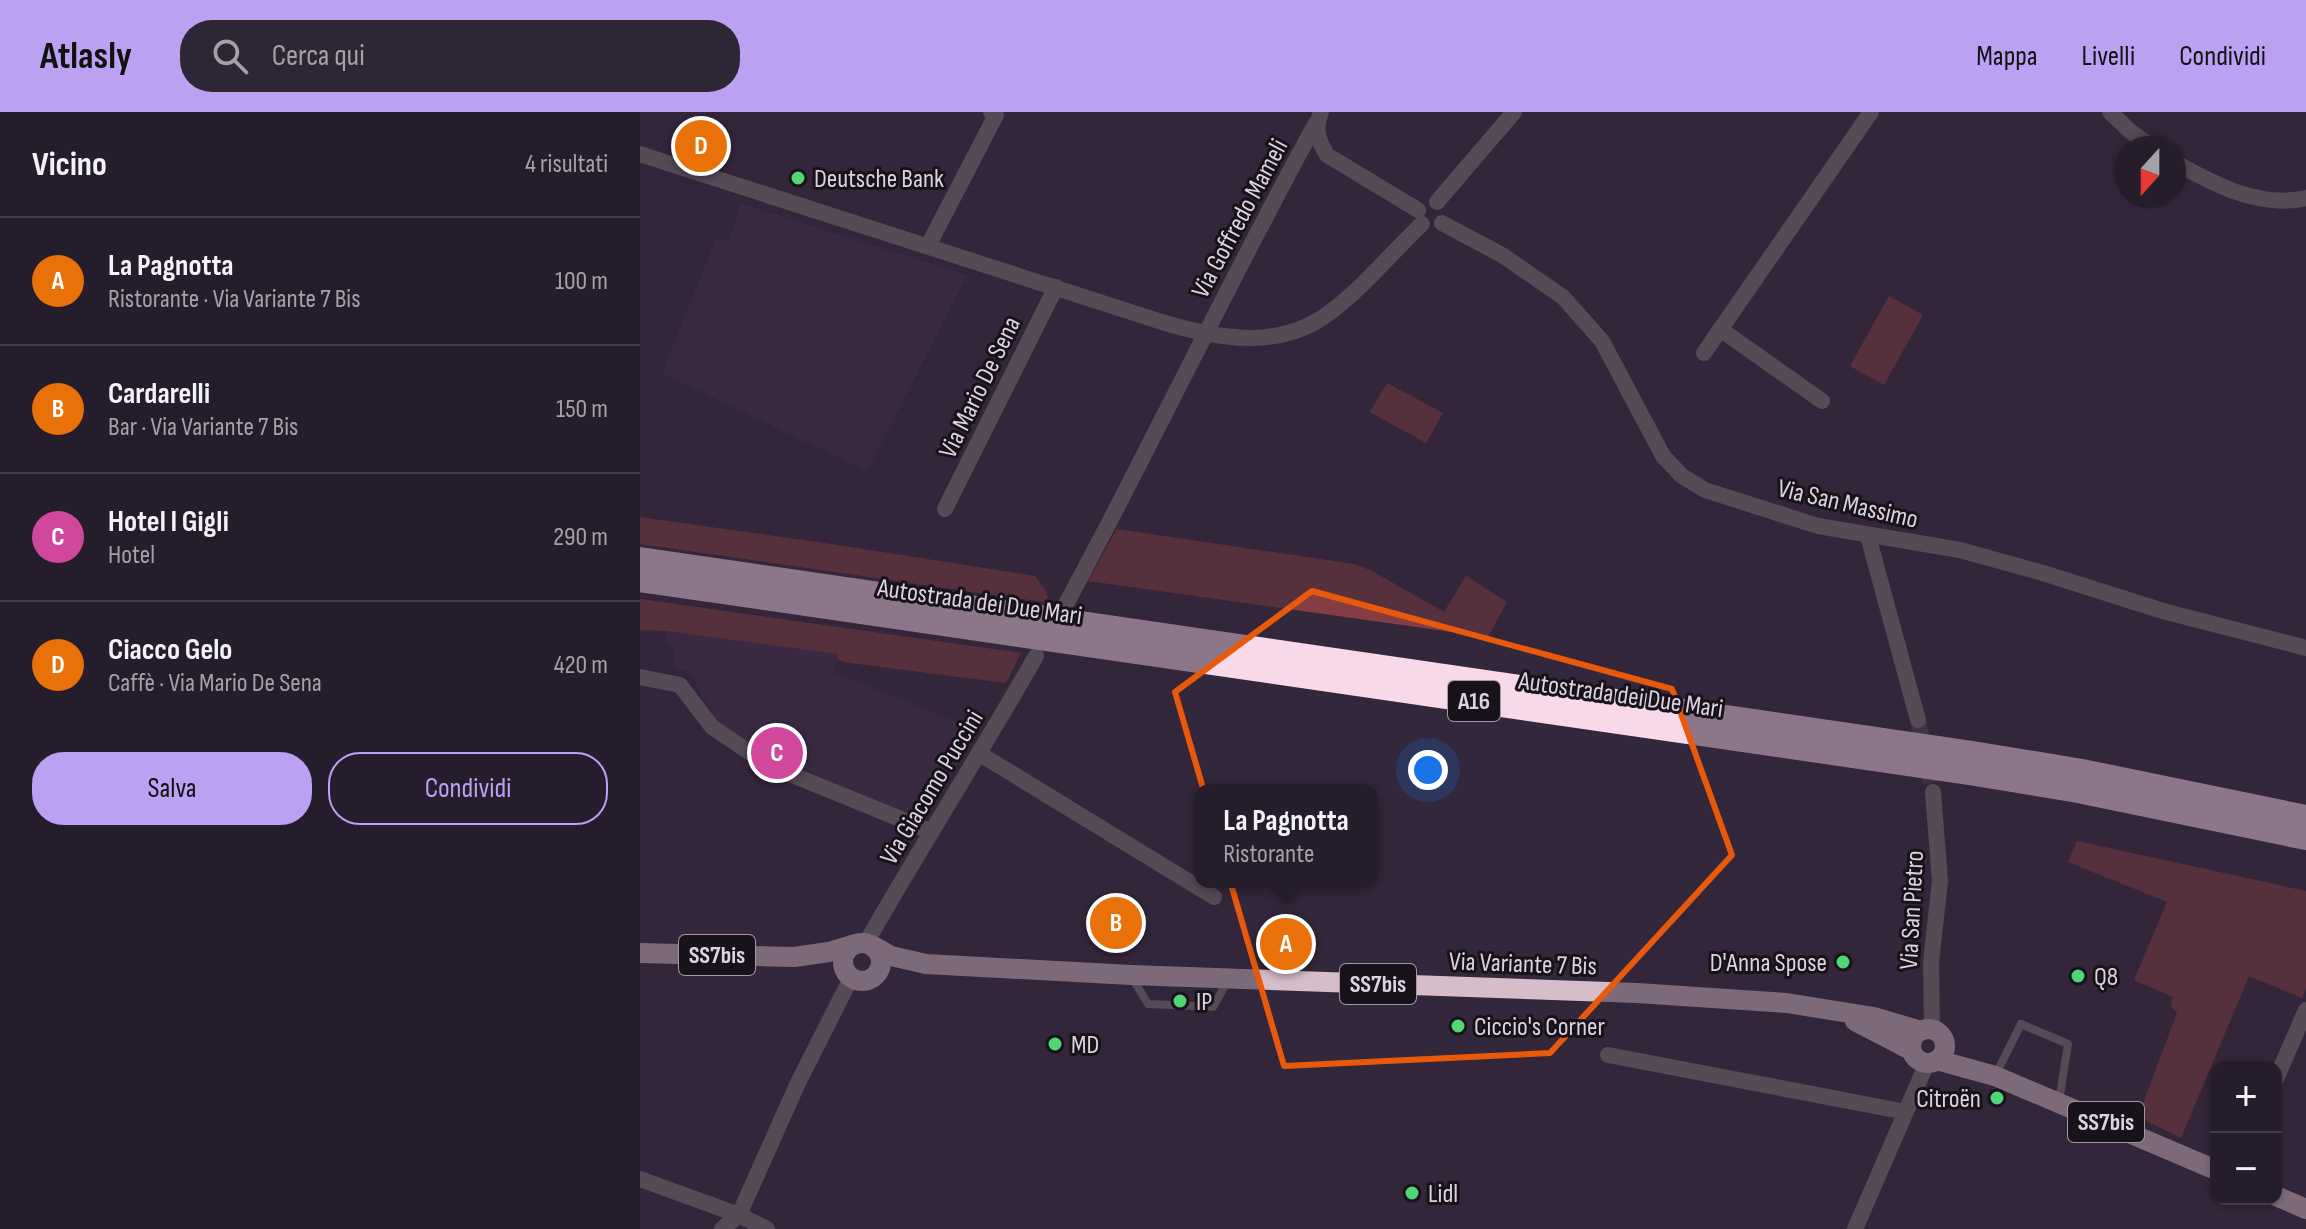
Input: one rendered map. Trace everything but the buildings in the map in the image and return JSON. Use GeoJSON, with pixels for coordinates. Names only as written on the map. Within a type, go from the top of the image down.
{"type":"FeatureCollection","features":[{"type":"Feature","properties":{"kind":"highway","name":"Autostrada dei Due Mari"},"geometry":{"type":"LineString","coordinates":[[640,559],[1973,753],[2082,771],[2306,817]]}},
{"type":"Feature","properties":{"kind":"highway","name":"Autostrada dei Due Mari"},"geometry":{"type":"LineString","coordinates":[[640,580],[1970,773],[2078,791],[2306,838]]}},
{"type":"Feature","properties":{"kind":"main road","name":"Via Variante 7 Bis"},"geometry":{"type":"LineString","coordinates":[[865,945],[891,956],[926,964],[1229,979],[1637,993],[1787,1003],[1830,1010],[1929,1046],[2210,1167]]}},
{"type":"Feature","properties":{"kind":"main road","name":"SS7bis"},"geometry":{"type":"LineString","coordinates":[[640,953],[794,957],[865,945]]}},
{"type":"Feature","properties":{"kind":"main road"},"geometry":{"type":"LineString","coordinates":[[849,976],[843,965],[844,954],[865,945],[882,963],[874,978]]}},
{"type":"Feature","properties":{"kind":"main road","name":"SS7bis"},"geometry":{"type":"LineString","coordinates":[[794,957],[862,981],[874,978]]}},
{"type":"Feature","properties":{"kind":"main road","name":"Via Variante 7 Bis"},"geometry":{"type":"LineString","coordinates":[[874,978],[926,964]]}},
{"type":"Feature","properties":{"kind":"main road"},"geometry":{"type":"LineString","coordinates":[[2282,1199],[2306,1209]]}},
{"type":"Feature","properties":{"kind":"street"},"geometry":{"type":"LineString","coordinates":[[928,246],[996,115],[991,112]]}},
{"type":"Feature","properties":{"kind":"street"},"geometry":{"type":"LineString","coordinates":[[640,154],[1204,335],[1241,339],[1273,336],[1302,328],[1327,315],[1351,295],[1420,217],[1426,202],[1437,202],[1514,112]]}},
{"type":"Feature","properties":{"kind":"street"},"geometry":{"type":"LineString","coordinates":[[1704,353],[1871,112]]}},
{"type":"Feature","properties":{"kind":"street"},"geometry":{"type":"LineString","coordinates":[[2110,112],[2137,136]]}},
{"type":"Feature","properties":{"kind":"street"},"geometry":{"type":"LineString","coordinates":[[1319,118],[1318,140],[1327,155],[1420,217],[1430,228],[1442,223],[1445,214],[1437,202]]}},
{"type":"Feature","properties":{"kind":"street","name":"Via Goffredo Mameli"},"geometry":{"type":"LineString","coordinates":[[1204,335],[1319,118]]}},
{"type":"Feature","properties":{"kind":"street"},"geometry":{"type":"LineString","coordinates":[[2186,168],[2253,197],[2276,202],[2306,198]]}},
{"type":"Feature","properties":{"kind":"street","name":"Via San Massimo"},"geometry":{"type":"LineString","coordinates":[[1442,223],[1537,277],[1585,319],[1602,341],[1663,456],[1682,476],[1705,490],[1818,526],[1960,550],[2163,611],[2306,648]]}},
{"type":"Feature","properties":{"kind":"street","name":"Via Mario De Sena"},"geometry":{"type":"LineString","coordinates":[[945,509],[1056,287]]}},
{"type":"Feature","properties":{"kind":"street"},"geometry":{"type":"LineString","coordinates":[[1720,329],[1822,401]]}},
{"type":"Feature","properties":{"kind":"street"},"geometry":{"type":"LineString","coordinates":[[1066,604],[1204,335]]}},
{"type":"Feature","properties":{"kind":"street"},"geometry":{"type":"LineString","coordinates":[[1868,536],[1918,720]]}},
{"type":"Feature","properties":{"kind":"street","name":"Via Giacomo Puccini"},"geometry":{"type":"LineString","coordinates":[[865,945],[1036,656]]}},
{"type":"Feature","properties":{"kind":"street"},"geometry":{"type":"LineString","coordinates":[[640,677],[680,685],[712,727],[768,765],[930,831]]}},
{"type":"Feature","properties":{"kind":"street"},"geometry":{"type":"LineString","coordinates":[[980,754],[1194,885]]}},
{"type":"Feature","properties":{"kind":"street","name":"Via San Pietro"},"geometry":{"type":"LineString","coordinates":[[1929,1046],[1931,962],[1940,881],[1933,792]]}},
{"type":"Feature","properties":{"kind":"street"},"geometry":{"type":"LineString","coordinates":[[1199,888],[1214,897]]}},
{"type":"Feature","properties":{"kind":"street"},"geometry":{"type":"LineString","coordinates":[[722,1229],[739,1215],[849,976]]}},
{"type":"Feature","properties":{"kind":"street"},"geometry":{"type":"LineString","coordinates":[[2282,1065],[2306,1010]]}},
{"type":"Feature","properties":{"kind":"street"},"geometry":{"type":"LineString","coordinates":[[1855,1229],[1906,1112],[1929,1046]]}},
{"type":"Feature","properties":{"kind":"street"},"geometry":{"type":"LineString","coordinates":[[1608,1055],[1906,1112]]}},
{"type":"Feature","properties":{"kind":"street"},"geometry":{"type":"LineString","coordinates":[[640,1179],[739,1215],[767,1229]]}},
{"type":"Feature","properties":{"kind":"lane"},"geometry":{"type":"LineString","coordinates":[[1131,975],[1148,1004],[1213,1007],[1229,979]]}},
{"type":"Feature","properties":{"kind":"lane"},"geometry":{"type":"LineString","coordinates":[[1995,1076],[2021,1024],[2068,1044],[2059,1102]]}},
{"type":"Feature","properties":{"kind":"highlighted area"},"geometry":{"type":"Polygon","coordinates":[[[1312,591],[1672,689],[1732,855],[1550,1053],[1284,1066],[1175,692],[1312,591]]]}},
{"type":"Feature","properties":{"kind":"shaded area"},"geometry":{"type":"Polygon","coordinates":[[[741,204],[967,275],[867,471],[662,373],[716,239],[729,240],[741,204]]]}},
{"type":"Feature","properties":{"kind":"shaded area"},"geometry":{"type":"Polygon","coordinates":[[[1889,296],[1923,315],[1884,385],[1850,366],[1889,296]]]}},
{"type":"Feature","properties":{"kind":"shaded area"},"geometry":{"type":"Polygon","coordinates":[[[1387,383],[1443,413],[1426,443],[1370,412],[1387,383]]]}},
{"type":"Feature","properties":{"kind":"shaded area"},"geometry":{"type":"Polygon","coordinates":[[[640,517],[1035,576],[1050,603],[640,544],[640,517]]]}},
{"type":"Feature","properties":{"kind":"shaded area"},"geometry":{"type":"Polygon","coordinates":[[[1117,529],[1354,564],[1444,612],[1466,576],[1507,602],[1488,637],[1088,581],[1117,529]]]}},
{"type":"Feature","properties":{"kind":"shaded area"},"geometry":{"type":"Polygon","coordinates":[[[640,599],[1021,653],[1006,683],[850,663],[837,660],[838,654],[640,630],[640,599]]]}},
{"type":"Feature","properties":{"kind":"shaded area"},"geometry":{"type":"Polygon","coordinates":[[[666,631],[839,654],[834,672],[969,727],[961,746],[967,749],[922,821],[774,759],[718,723],[689,672],[673,666],[675,647],[664,641],[666,631]]]}},
{"type":"Feature","properties":{"kind":"shaded area"},"geometry":{"type":"Polygon","coordinates":[[[2077,841],[2306,891],[2306,988],[2302,998],[2249,976],[2213,1061],[2210,1061],[2210,1069],[2181,1138],[2138,1117],[2177,1013],[2171,1006],[2173,997],[2134,980],[2167,902],[2068,862],[2077,841]]]}},
{"type":"Feature","properties":{"kind":"tunnel"},"geometry":{"type":"LineString","coordinates":[[1918,720],[1933,792]]}},
{"type":"Feature","properties":{"kind":"place","name":"Ciacco Gelo"},"geometry":{"type":"Point","coordinates":[701,146]}},
{"type":"Feature","properties":{"kind":"place","name":"Deutsche Bank"},"geometry":{"type":"Point","coordinates":[798,178]}},
{"type":"Feature","properties":{"kind":"place","name":"Hotel I Gigli"},"geometry":{"type":"Point","coordinates":[777,753]}},
{"type":"Feature","properties":{"kind":"place","name":"Cardarelli"},"geometry":{"type":"Point","coordinates":[1116,923]}},
{"type":"Feature","properties":{"kind":"place","name":"La Pagnotta"},"geometry":{"type":"Point","coordinates":[1286,944]}},
{"type":"Feature","properties":{"kind":"place","name":"D'Anna Spose"},"geometry":{"type":"Point","coordinates":[1843,962]}},
{"type":"Feature","properties":{"kind":"place","name":"Q8"},"geometry":{"type":"Point","coordinates":[2078,976]}},
{"type":"Feature","properties":{"kind":"place","name":"IP"},"geometry":{"type":"Point","coordinates":[1180,1001]}},
{"type":"Feature","properties":{"kind":"place","name":"Ciccio's Corner"},"geometry":{"type":"Point","coordinates":[1458,1026]}},
{"type":"Feature","properties":{"kind":"place","name":"MD"},"geometry":{"type":"Point","coordinates":[1055,1044]}},
{"type":"Feature","properties":{"kind":"place","name":"Citroën"},"geometry":{"type":"Point","coordinates":[1997,1098]}},
{"type":"Feature","properties":{"kind":"place","name":"Lidl"},"geometry":{"type":"Point","coordinates":[1412,1193]}}]}
